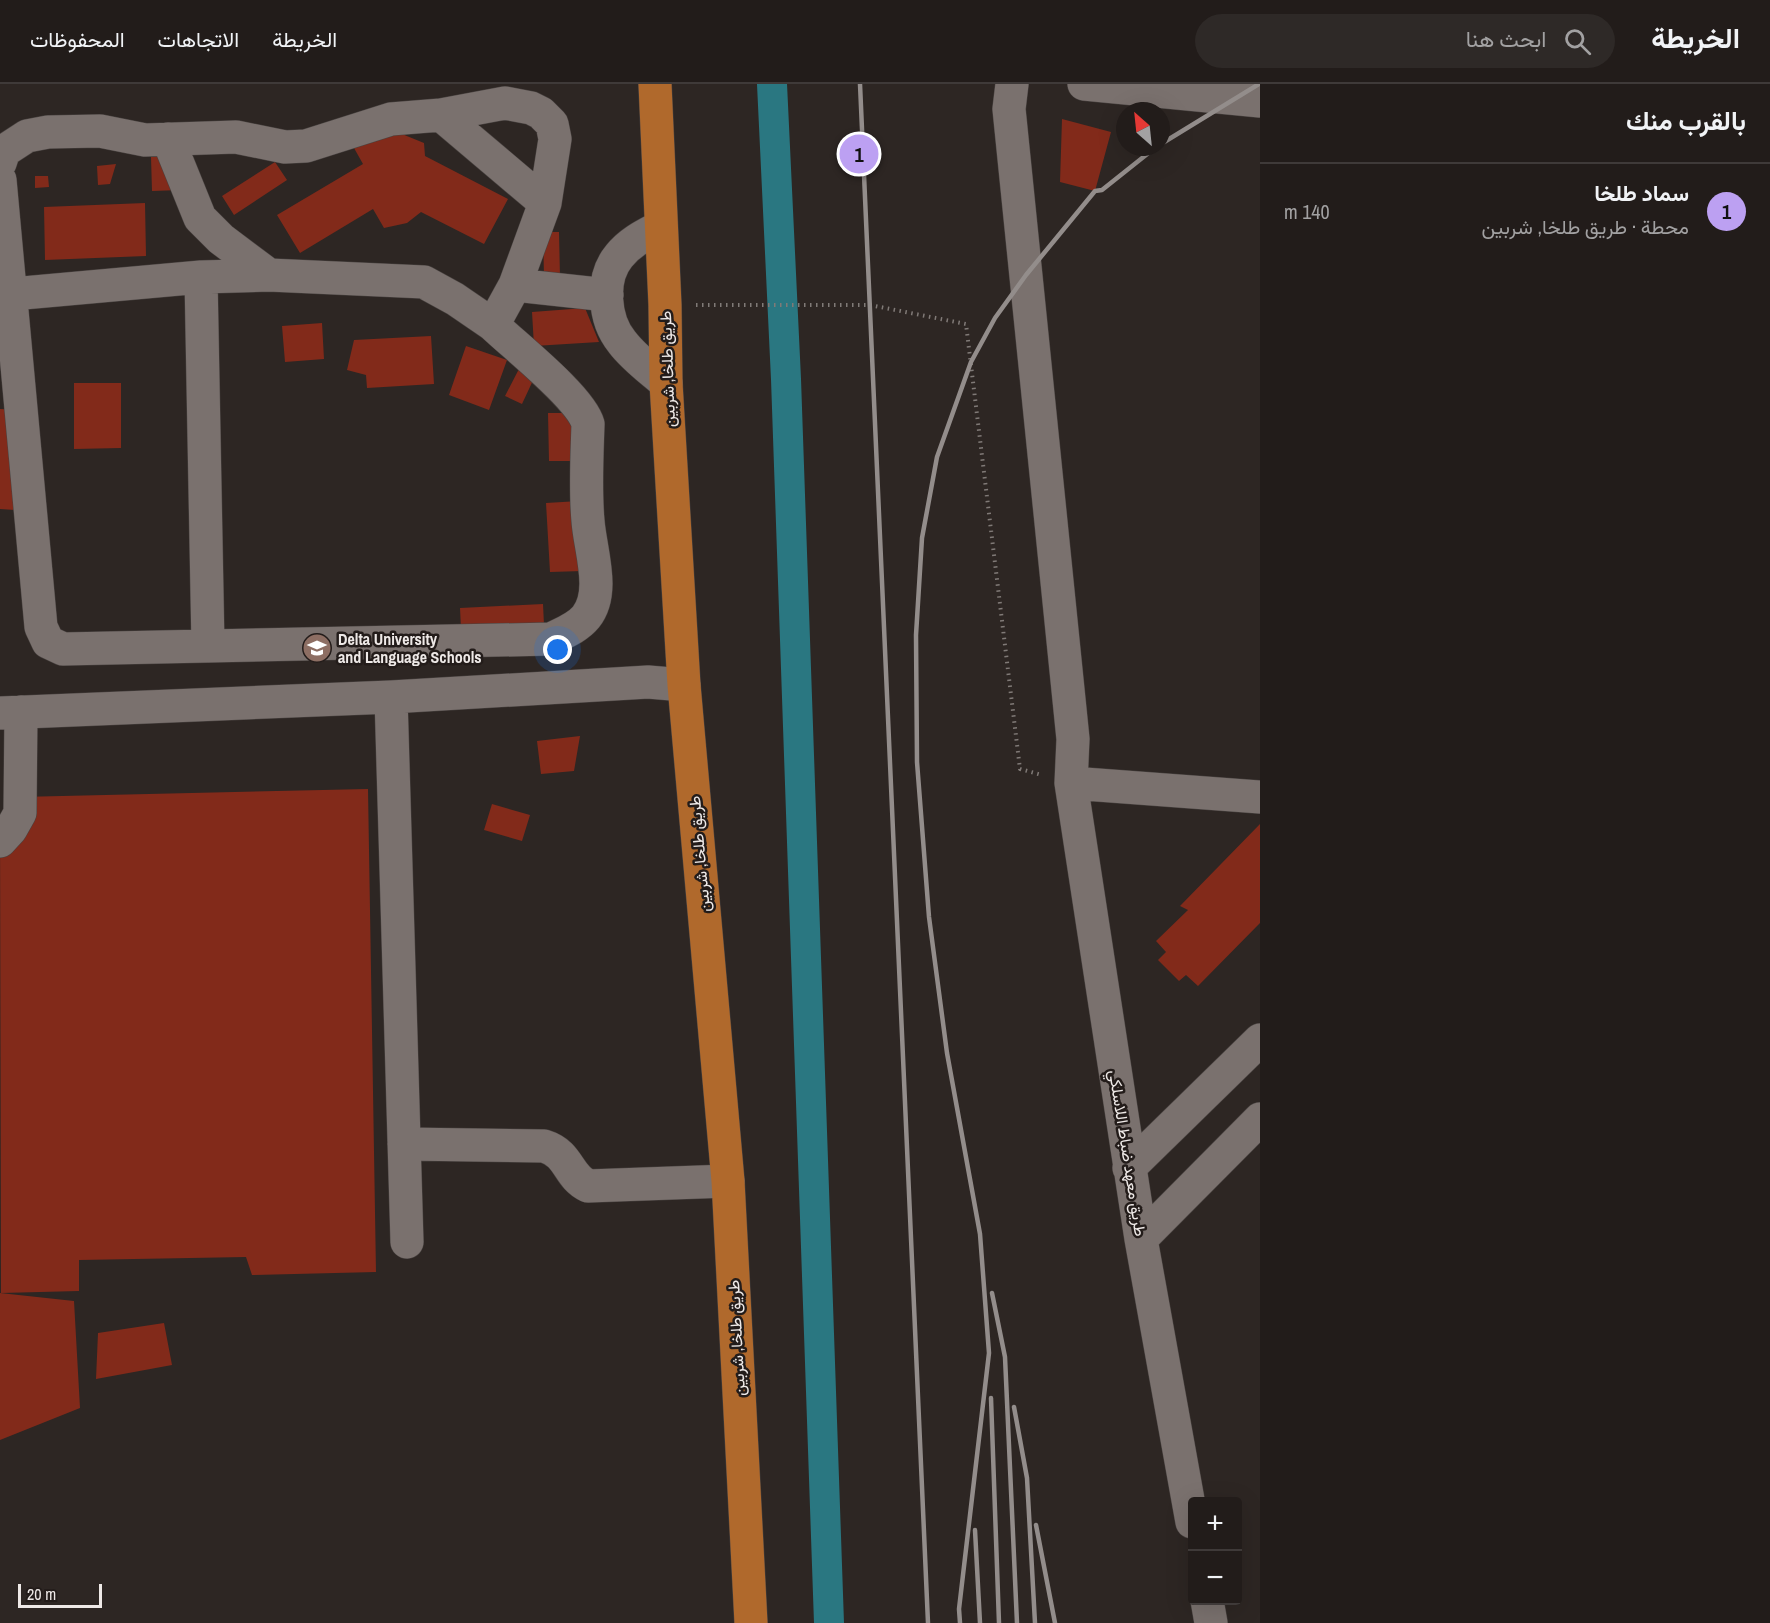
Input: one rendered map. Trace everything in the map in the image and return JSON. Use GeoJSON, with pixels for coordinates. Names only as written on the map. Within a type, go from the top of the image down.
{"type":"FeatureCollection","features":[{"type":"Feature","properties":{"kind":"main road","name":"طريق طلخا, شربين"},"geometry":{"type":"LineString","coordinates":[[654,84],[666,383],[684,685],[728,1181],[751,1623]]}},
{"type":"Feature","properties":{"kind":"street","name":"طريق معهد ضباط اللاسلكي"},"geometry":{"type":"LineString","coordinates":[[1012,84],[1009,110],[1073,739],[1071,783],[1141,1239],[1188,1500]]}},
{"type":"Feature","properties":{"kind":"street"},"geometry":{"type":"LineString","coordinates":[[1084,84],[1260,101]]}},
{"type":"Feature","properties":{"kind":"street"},"geometry":{"type":"LineString","coordinates":[[0,163],[4,151],[27,136],[48,132],[100,131],[145,140],[236,138],[285,147],[306,146],[382,121],[441,115],[505,103],[541,112],[552,124],[555,139],[545,203],[515,285],[493,325]]}},
{"type":"Feature","properties":{"kind":"street"},"geometry":{"type":"LineString","coordinates":[[441,115],[545,203]]}},
{"type":"Feature","properties":{"kind":"street"},"geometry":{"type":"LineString","coordinates":[[168,139],[200,218],[221,239],[269,275]]}},
{"type":"Feature","properties":{"kind":"street"},"geometry":{"type":"LineString","coordinates":[[0,180],[43,635],[48,642],[63,650],[551,639],[573,628],[587,616],[594,594],[594,566],[588,522],[588,424],[585,412],[572,397],[493,325],[455,299],[424,282],[269,275],[201,277],[12,294]]}},
{"type":"Feature","properties":{"kind":"street"},"geometry":{"type":"LineString","coordinates":[[660,227],[640,237],[617,257],[610,273],[607,311],[621,342],[666,383]]}},
{"type":"Feature","properties":{"kind":"street"},"geometry":{"type":"LineString","coordinates":[[201,277],[208,646]]}},
{"type":"Feature","properties":{"kind":"street"},"geometry":{"type":"LineString","coordinates":[[515,285],[607,295]]}},
{"type":"Feature","properties":{"kind":"street"},"geometry":{"type":"LineString","coordinates":[[0,841],[20,813],[11,712],[391,697],[648,682],[684,685]]}},
{"type":"Feature","properties":{"kind":"street"},"geometry":{"type":"LineString","coordinates":[[391,697],[408,1242]]}},
{"type":"Feature","properties":{"kind":"street"},"geometry":{"type":"LineString","coordinates":[[1071,783],[1260,797]]}},
{"type":"Feature","properties":{"kind":"street"},"geometry":{"type":"LineString","coordinates":[[1130,1168],[1260,1040]]}},
{"type":"Feature","properties":{"kind":"street"},"geometry":{"type":"LineString","coordinates":[[1141,1239],[1260,1119]]}},
{"type":"Feature","properties":{"kind":"street"},"geometry":{"type":"LineString","coordinates":[[404,1144],[544,1146],[561,1154],[580,1182],[588,1186],[728,1181]]}},
{"type":"Feature","properties":{"kind":"street"},"geometry":{"type":"LineString","coordinates":[[1208,1605],[1211,1623]]}},
{"type":"Feature","properties":{"kind":"path"},"geometry":{"type":"LineString","coordinates":[[724,305],[870,305],[966,324],[1020,769],[1071,783]]}},
{"type":"Feature","properties":{"kind":"building"},"geometry":{"type":"Polygon","coordinates":[[[1062,119],[1111,132],[1095,191],[1060,182],[1062,119]]]}},
{"type":"Feature","properties":{"kind":"building"},"geometry":{"type":"Polygon","coordinates":[[[383,131],[397,132],[424,143],[425,156],[508,199],[484,244],[421,212],[407,223],[384,228],[373,209],[300,253],[277,215],[363,164],[354,148],[383,131]]]}},
{"type":"Feature","properties":{"kind":"building"},"geometry":{"type":"Polygon","coordinates":[[[180,156],[181,190],[152,191],[151,157],[180,156]]]}},
{"type":"Feature","properties":{"kind":"building"},"geometry":{"type":"Polygon","coordinates":[[[275,162],[287,180],[234,215],[222,196],[275,162]]]}},
{"type":"Feature","properties":{"kind":"building"},"geometry":{"type":"Polygon","coordinates":[[[116,164],[110,184],[98,185],[97,166],[116,164]]]}},
{"type":"Feature","properties":{"kind":"building"},"geometry":{"type":"Polygon","coordinates":[[[35,176],[48,176],[49,187],[35,188],[35,176]]]}},
{"type":"Feature","properties":{"kind":"building"},"geometry":{"type":"Polygon","coordinates":[[[145,203],[146,256],[45,260],[44,207],[145,203]]]}},
{"type":"Feature","properties":{"kind":"building"},"geometry":{"type":"Polygon","coordinates":[[[543,232],[559,232],[560,277],[544,277],[543,232]]]}},
{"type":"Feature","properties":{"kind":"building"},"geometry":{"type":"Polygon","coordinates":[[[585,308],[599,342],[534,346],[532,312],[585,308]]]}},
{"type":"Feature","properties":{"kind":"building"},"geometry":{"type":"Polygon","coordinates":[[[322,323],[324,359],[285,362],[282,326],[322,323]]]}},
{"type":"Feature","properties":{"kind":"building"},"geometry":{"type":"Polygon","coordinates":[[[431,336],[434,384],[367,388],[366,375],[347,370],[354,340],[431,336]]]}},
{"type":"Feature","properties":{"kind":"building"},"geometry":{"type":"Polygon","coordinates":[[[466,346],[507,360],[489,410],[449,395],[466,346]]]}},
{"type":"Feature","properties":{"kind":"building"},"geometry":{"type":"Polygon","coordinates":[[[520,367],[536,374],[522,404],[505,396],[520,367]]]}},
{"type":"Feature","properties":{"kind":"building"},"geometry":{"type":"Polygon","coordinates":[[[74,383],[121,383],[121,448],[74,449],[74,383]]]}},
{"type":"Feature","properties":{"kind":"building"},"geometry":{"type":"Polygon","coordinates":[[[0,409],[19,410],[15,510],[0,509],[0,409]]]}},
{"type":"Feature","properties":{"kind":"building"},"geometry":{"type":"Polygon","coordinates":[[[548,413],[579,413],[580,461],[549,461],[548,413]]]}},
{"type":"Feature","properties":{"kind":"building"},"geometry":{"type":"Polygon","coordinates":[[[579,501],[583,571],[550,572],[546,503],[579,501]]]}},
{"type":"Feature","properties":{"kind":"building"},"geometry":{"type":"Polygon","coordinates":[[[543,604],[544,625],[461,629],[460,608],[543,604]]]}},
{"type":"Feature","properties":{"kind":"building"},"geometry":{"type":"Polygon","coordinates":[[[580,736],[574,771],[541,774],[537,741],[580,736]]]}},
{"type":"Feature","properties":{"kind":"building"},"geometry":{"type":"Polygon","coordinates":[[[368,789],[376,1272],[252,1275],[246,1257],[79,1260],[79,1291],[1,1293],[0,820],[19,797],[368,789]]]}},
{"type":"Feature","properties":{"kind":"building"},"geometry":{"type":"Polygon","coordinates":[[[492,804],[530,815],[522,841],[484,830],[492,804]]]}},
{"type":"Feature","properties":{"kind":"building"},"geometry":{"type":"Polygon","coordinates":[[[1260,824],[1260,923],[1198,986],[1186,975],[1179,981],[1158,960],[1166,952],[1156,941],[1188,910],[1180,906],[1260,824]]]}},
{"type":"Feature","properties":{"kind":"building"},"geometry":{"type":"Polygon","coordinates":[[[0,1293],[74,1301],[80,1408],[0,1440],[0,1293]]]}},
{"type":"Feature","properties":{"kind":"building"},"geometry":{"type":"Polygon","coordinates":[[[164,1323],[172,1365],[96,1379],[98,1333],[164,1323]]]}},
{"type":"Feature","properties":{"kind":"waterway"},"geometry":{"type":"LineString","coordinates":[[772,84],[786,379],[829,1623]]}},
{"type":"Feature","properties":{"kind":"railway"},"geometry":{"type":"LineString","coordinates":[[860,84],[928,1623]]}},
{"type":"Feature","properties":{"kind":"railway"},"geometry":{"type":"LineString","coordinates":[[1170,138],[1259,84]]}},
{"type":"Feature","properties":{"kind":"railway"},"geometry":{"type":"LineString","coordinates":[[960,1623],[959,1609],[989,1353],[980,1234],[947,1053],[929,917],[917,762],[916,635],[922,538],[937,457],[971,362],[995,318],[1026,275],[1095,191],[1102,190],[1145,156]]}},
{"type":"Feature","properties":{"kind":"railway"},"geometry":{"type":"LineString","coordinates":[[992,1293],[1005,1357],[1017,1623]]}},
{"type":"Feature","properties":{"kind":"railway"},"geometry":{"type":"LineString","coordinates":[[991,1398],[999,1623]]}},
{"type":"Feature","properties":{"kind":"railway"},"geometry":{"type":"LineString","coordinates":[[1014,1407],[1027,1478],[1035,1623]]}},
{"type":"Feature","properties":{"kind":"railway"},"geometry":{"type":"LineString","coordinates":[[1036,1525],[1055,1623]]}},
{"type":"Feature","properties":{"kind":"railway"},"geometry":{"type":"LineString","coordinates":[[975,1530],[980,1623]]}},
{"type":"Feature","properties":{"kind":"place","name":"سماد طلخا"},"geometry":{"type":"Point","coordinates":[859,154]}},
{"type":"Feature","properties":{"kind":"place","name":"Delta University and Language Schools"},"geometry":{"type":"Point","coordinates":[317,648]}}]}
